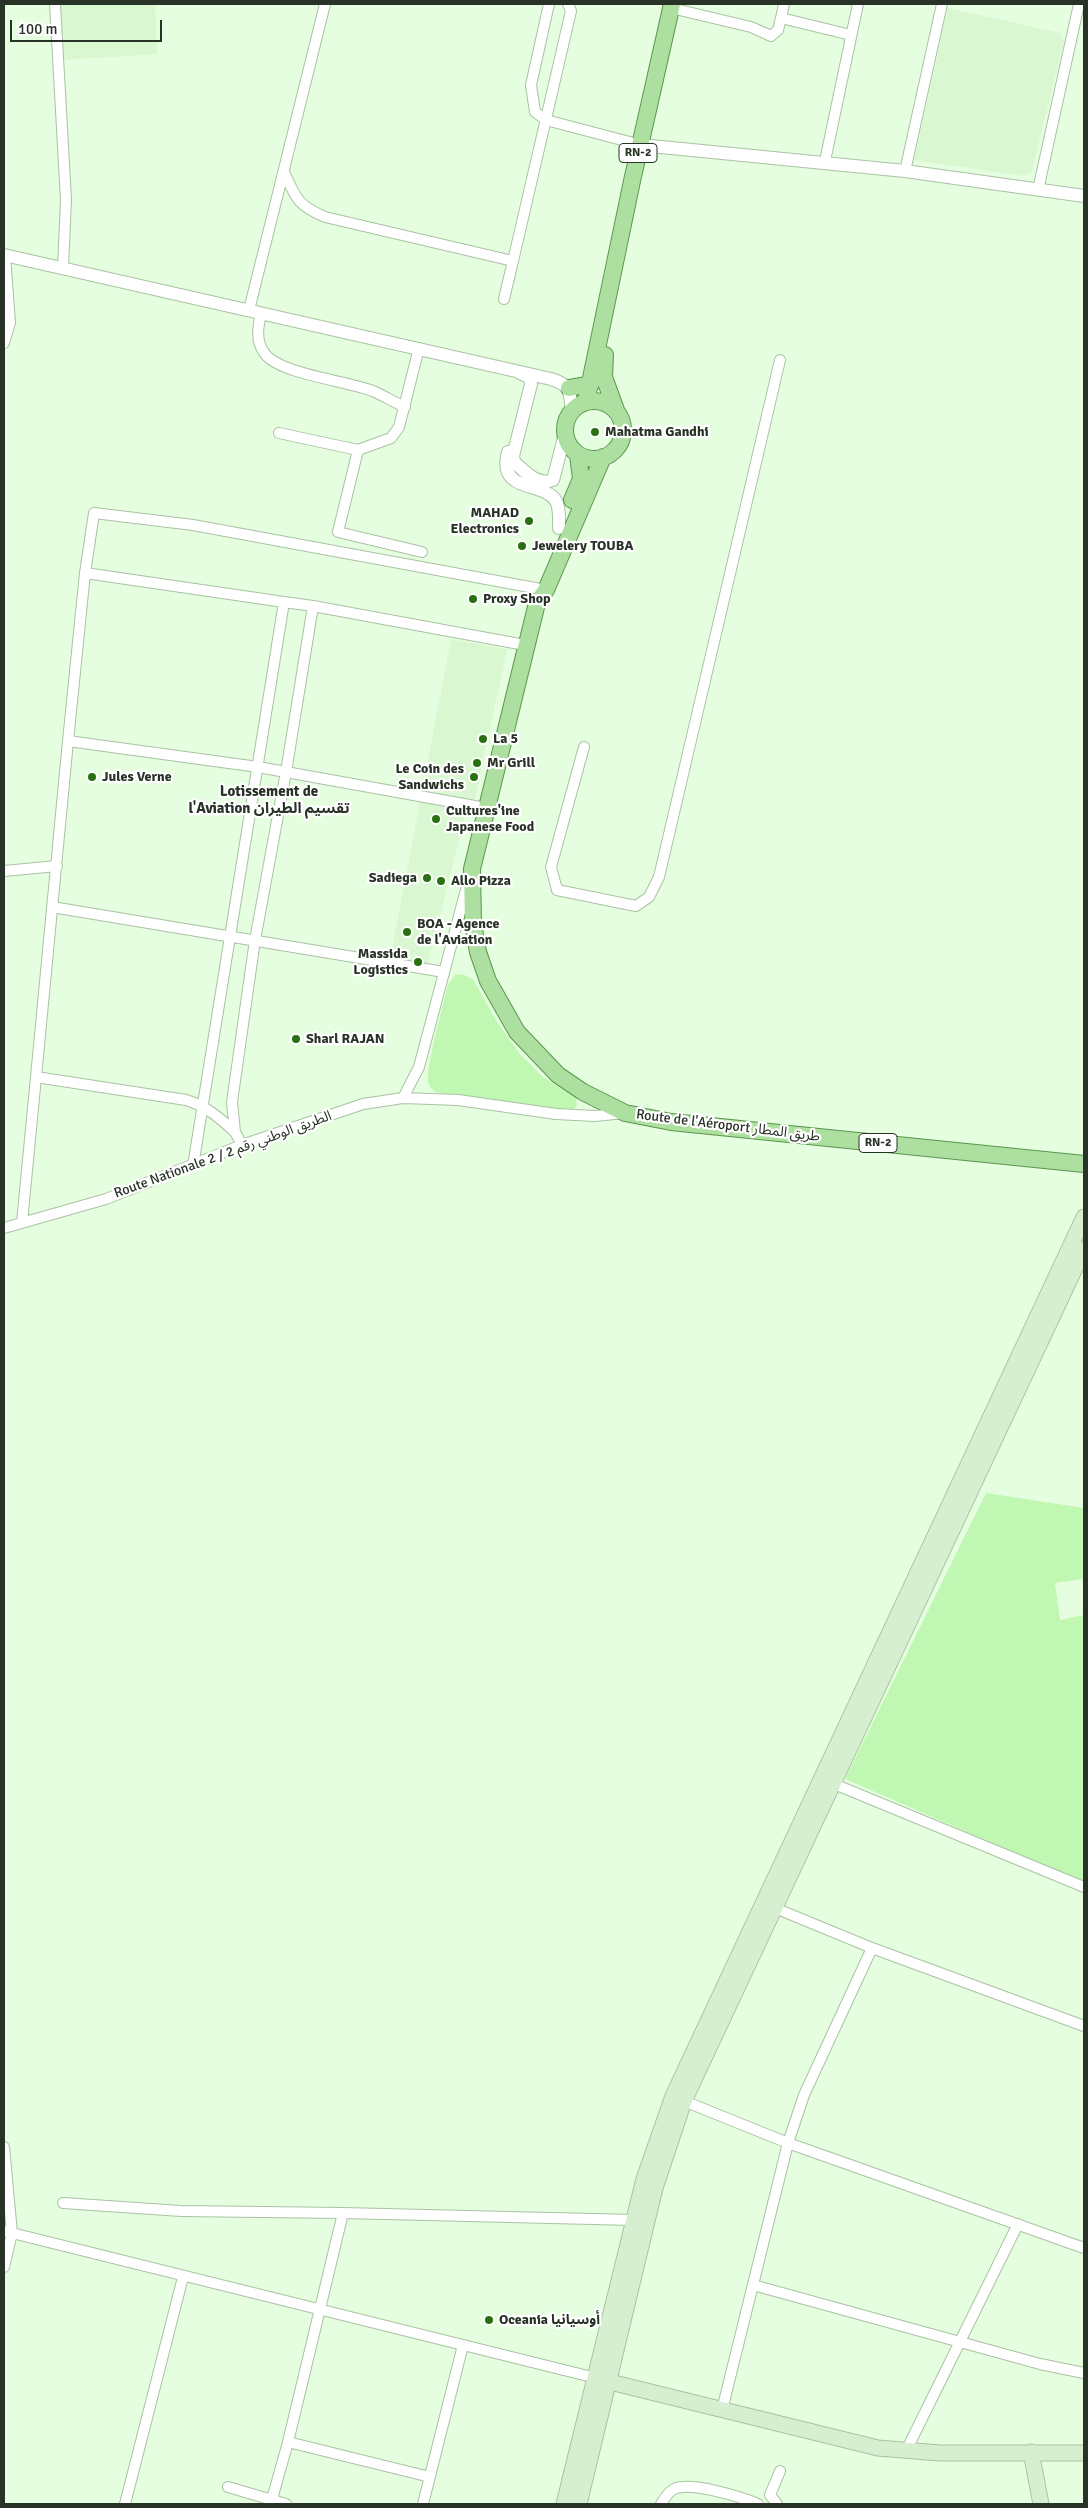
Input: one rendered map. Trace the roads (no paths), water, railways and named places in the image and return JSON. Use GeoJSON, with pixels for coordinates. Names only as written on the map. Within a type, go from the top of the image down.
{"type":"FeatureCollection","features":[{"type":"Feature","properties":{"kind":"main road","name":"RN-2"},"geometry":{"type":"LineString","coordinates":[[586,402],[672,6]]}},
{"type":"Feature","properties":{"kind":"main road","name":"RN-2"},"geometry":{"type":"LineString","coordinates":[[604,458],[616,449],[623,435],[621,420],[604,377],[610,316],[608,304]]}},
{"type":"Feature","properties":{"kind":"main road"},"geometry":{"type":"LineString","coordinates":[[569,388],[591,384]]}},
{"type":"Feature","properties":{"kind":"main road"},"geometry":{"type":"LineString","coordinates":[[565,434],[566,422],[572,411],[586,402],[602,402],[616,410]]}},
{"type":"Feature","properties":{"kind":"main road","name":"RN-2"},"geometry":{"type":"LineString","coordinates":[[565,434],[572,449],[578,454]]}},
{"type":"Feature","properties":{"kind":"main road"},"geometry":{"type":"LineString","coordinates":[[578,454],[586,458],[604,458]]}},
{"type":"Feature","properties":{"kind":"main road","name":"Route de l'Aéroport طريق المطار"},"geometry":{"type":"LineString","coordinates":[[578,454],[581,479],[560,528],[525,645],[472,869],[473,924],[478,952],[488,981],[517,1032],[558,1075],[583,1092],[625,1113],[671,1122],[1084,1164]]}},
{"type":"Feature","properties":{"kind":"main road","name":"Route de l'Aéroport طريق المطار"},"geometry":{"type":"LineString","coordinates":[[540,593],[604,458]]}},
{"type":"Feature","properties":{"kind":"main road"},"geometry":{"type":"LineString","coordinates":[[769,1906],[834,1784],[1084,1217]]}},
{"type":"Feature","properties":{"kind":"main road"},"geometry":{"type":"LineString","coordinates":[[603,2380],[634,2220],[652,2150],[769,1906],[961,1495],[1084,1249]]}},
{"type":"Feature","properties":{"kind":"main road"},"geometry":{"type":"LineString","coordinates":[[564,2504],[578,2476],[656,2188],[678,2098]]}},
{"type":"Feature","properties":{"kind":"main road"},"geometry":{"type":"LineString","coordinates":[[603,2380],[851,2443],[906,2451],[1084,2453]]}},
{"type":"Feature","properties":{"kind":"main road"},"geometry":{"type":"LineString","coordinates":[[1032,2452],[1041,2504]]}},
{"type":"Feature","properties":{"kind":"main road"},"geometry":{"type":"LineString","coordinates":[[578,2476],[578,2504]]}},
{"type":"Feature","properties":{"kind":"street"},"geometry":{"type":"LineString","coordinates":[[55,4],[66,200],[63,267]]}},
{"type":"Feature","properties":{"kind":"street"},"geometry":{"type":"LineString","coordinates":[[325,4],[284,172],[255,312],[259,344],[265,355],[279,364],[373,391],[405,406]]}},
{"type":"Feature","properties":{"kind":"street"},"geometry":{"type":"LineString","coordinates":[[549,4],[531,85],[535,112],[546,120],[641,144],[825,161],[1084,196]]}},
{"type":"Feature","properties":{"kind":"street"},"geometry":{"type":"LineString","coordinates":[[504,299],[571,11],[568,4]]}},
{"type":"Feature","properties":{"kind":"street"},"geometry":{"type":"LineString","coordinates":[[672,6],[751,27],[771,36],[778,30],[784,4]]}},
{"type":"Feature","properties":{"kind":"street"},"geometry":{"type":"LineString","coordinates":[[825,161],[858,4]]}},
{"type":"Feature","properties":{"kind":"street"},"geometry":{"type":"LineString","coordinates":[[905,171],[942,4]]}},
{"type":"Feature","properties":{"kind":"street"},"geometry":{"type":"LineString","coordinates":[[1038,190],[1079,4]]}},
{"type":"Feature","properties":{"kind":"street"},"geometry":{"type":"LineString","coordinates":[[781,18],[851,35]]}},
{"type":"Feature","properties":{"kind":"street"},"geometry":{"type":"LineString","coordinates":[[284,172],[296,199],[304,206],[325,217],[513,261]]}},
{"type":"Feature","properties":{"kind":"street"},"geometry":{"type":"LineString","coordinates":[[4,343],[10,323],[4,255],[551,379],[565,384],[569,388],[572,411]]}},
{"type":"Feature","properties":{"kind":"street"},"geometry":{"type":"LineString","coordinates":[[279,433],[358,450],[391,438],[399,427],[418,348]]}},
{"type":"Feature","properties":{"kind":"street"},"geometry":{"type":"LineString","coordinates":[[584,747],[551,867],[557,890],[636,906],[649,897],[659,877],[780,360]]}},
{"type":"Feature","properties":{"kind":"street"},"geometry":{"type":"LineString","coordinates":[[520,373],[530,378],[531,384],[514,462],[537,481],[544,483],[553,480],[565,434]]}},
{"type":"Feature","properties":{"kind":"street"},"geometry":{"type":"LineString","coordinates":[[520,373],[526,381],[507,457],[508,472],[524,487],[553,498],[557,502],[560,528]]}},
{"type":"Feature","properties":{"kind":"street"},"geometry":{"type":"LineString","coordinates":[[358,450],[338,532],[422,552]]}},
{"type":"Feature","properties":{"kind":"street"},"geometry":{"type":"LineString","coordinates":[[22,1222],[85,573],[94,512],[193,525],[540,593]]}},
{"type":"Feature","properties":{"kind":"street"},"geometry":{"type":"LineString","coordinates":[[85,573],[313,606],[525,645]]}},
{"type":"Feature","properties":{"kind":"street"},"geometry":{"type":"LineString","coordinates":[[193,1166],[201,1106],[284,602]]}},
{"type":"Feature","properties":{"kind":"street"},"geometry":{"type":"LineString","coordinates":[[234,1132],[232,1102],[255,940],[286,772],[313,606]]}},
{"type":"Feature","properties":{"kind":"street"},"geometry":{"type":"LineString","coordinates":[[68,741],[258,767],[486,808]]}},
{"type":"Feature","properties":{"kind":"street"},"geometry":{"type":"LineString","coordinates":[[4,871],[57,866]]}},
{"type":"Feature","properties":{"kind":"street"},"geometry":{"type":"LineString","coordinates":[[403,1098],[419,1067],[455,925],[472,869]]}},
{"type":"Feature","properties":{"kind":"street"},"geometry":{"type":"LineString","coordinates":[[52,907],[444,972]]}},
{"type":"Feature","properties":{"kind":"street"},"geometry":{"type":"LineString","coordinates":[[36,1077],[186,1100],[201,1106],[218,1117],[234,1132],[242,1145]]}},
{"type":"Feature","properties":{"kind":"street","name":"Route Nationale 2 / الطريق الوطني رقم 2"},"geometry":{"type":"LineString","coordinates":[[4,1228],[106,1198],[193,1166],[242,1145],[363,1104],[403,1098],[458,1100],[556,1114],[594,1116],[625,1113]]}},
{"type":"Feature","properties":{"kind":"street"},"geometry":{"type":"LineString","coordinates":[[834,1784],[1084,1887]]}},
{"type":"Feature","properties":{"kind":"street"},"geometry":{"type":"LineString","coordinates":[[769,1906],[872,1948],[1084,2026]]}},
{"type":"Feature","properties":{"kind":"street"},"geometry":{"type":"LineString","coordinates":[[722,2410],[788,2143],[804,2095],[872,1948]]}},
{"type":"Feature","properties":{"kind":"street"},"geometry":{"type":"LineString","coordinates":[[678,2098],[788,2143],[1084,2248]]}},
{"type":"Feature","properties":{"kind":"street"},"geometry":{"type":"LineString","coordinates":[[4,2147],[8,2232],[4,2267]]}},
{"type":"Feature","properties":{"kind":"street"},"geometry":{"type":"LineString","coordinates":[[63,2203],[181,2211],[343,2212],[634,2220]]}},
{"type":"Feature","properties":{"kind":"street"},"geometry":{"type":"LineString","coordinates":[[272,2499],[288,2442],[343,2212]]}},
{"type":"Feature","properties":{"kind":"street"},"geometry":{"type":"LineString","coordinates":[[906,2451],[1018,2224]]}},
{"type":"Feature","properties":{"kind":"street"},"geometry":{"type":"LineString","coordinates":[[8,2232],[603,2380]]}},
{"type":"Feature","properties":{"kind":"street"},"geometry":{"type":"LineString","coordinates":[[125,2504],[183,2277]]}},
{"type":"Feature","properties":{"kind":"street"},"geometry":{"type":"LineString","coordinates":[[753,2285],[1084,2373]]}},
{"type":"Feature","properties":{"kind":"street"},"geometry":{"type":"LineString","coordinates":[[423,2504],[463,2345]]}},
{"type":"Feature","properties":{"kind":"street"},"geometry":{"type":"LineString","coordinates":[[288,2442],[430,2476]]}},
{"type":"Feature","properties":{"kind":"street"},"geometry":{"type":"LineString","coordinates":[[777,2504],[770,2495],[780,2471]]}},
{"type":"Feature","properties":{"kind":"street"},"geometry":{"type":"LineString","coordinates":[[228,2487],[286,2504]]}},
{"type":"Feature","properties":{"kind":"street"},"geometry":{"type":"LineString","coordinates":[[661,2504],[668,2493],[682,2487],[698,2488],[758,2504]]}},
{"type":"Feature","properties":{"kind":"place","name":"Mahatma Gandhi"},"geometry":{"type":"Point","coordinates":[595,432]}},
{"type":"Feature","properties":{"kind":"place","name":"MAHAD Electronics"},"geometry":{"type":"Point","coordinates":[529,521]}},
{"type":"Feature","properties":{"kind":"place","name":"Jewelery TOUBA"},"geometry":{"type":"Point","coordinates":[522,546]}},
{"type":"Feature","properties":{"kind":"place","name":"Proxy Shop"},"geometry":{"type":"Point","coordinates":[473,599]}},
{"type":"Feature","properties":{"kind":"place","name":"La 5"},"geometry":{"type":"Point","coordinates":[483,739]}},
{"type":"Feature","properties":{"kind":"place","name":"Mr Grill"},"geometry":{"type":"Point","coordinates":[477,763]}},
{"type":"Feature","properties":{"kind":"place","name":"Jules Verne"},"geometry":{"type":"Point","coordinates":[92,777]}},
{"type":"Feature","properties":{"kind":"place","name":"Le Coin des Sandwichs"},"geometry":{"type":"Point","coordinates":[474,777]}},
{"type":"Feature","properties":{"kind":"place","name":"Cultures'ine Japanese Food"},"geometry":{"type":"Point","coordinates":[436,819]}},
{"type":"Feature","properties":{"kind":"place","name":"Sadiega"},"geometry":{"type":"Point","coordinates":[427,878]}},
{"type":"Feature","properties":{"kind":"place","name":"Allo Pizza"},"geometry":{"type":"Point","coordinates":[441,881]}},
{"type":"Feature","properties":{"kind":"place","name":"BOA - Agence de l'Aviation"},"geometry":{"type":"Point","coordinates":[407,932]}},
{"type":"Feature","properties":{"kind":"place","name":"Massida Logistics"},"geometry":{"type":"Point","coordinates":[418,962]}},
{"type":"Feature","properties":{"kind":"place","name":"Sharl RAJAN"},"geometry":{"type":"Point","coordinates":[296,1039]}},
{"type":"Feature","properties":{"kind":"place","name":"Oceania أوسيانيا"},"geometry":{"type":"Point","coordinates":[489,2320]}},
{"type":"Feature","properties":{"kind":"district","name":"Lotissement de l'Aviation تقسيم الطيران"},"geometry":{"type":"Point","coordinates":[269,800]}}]}
